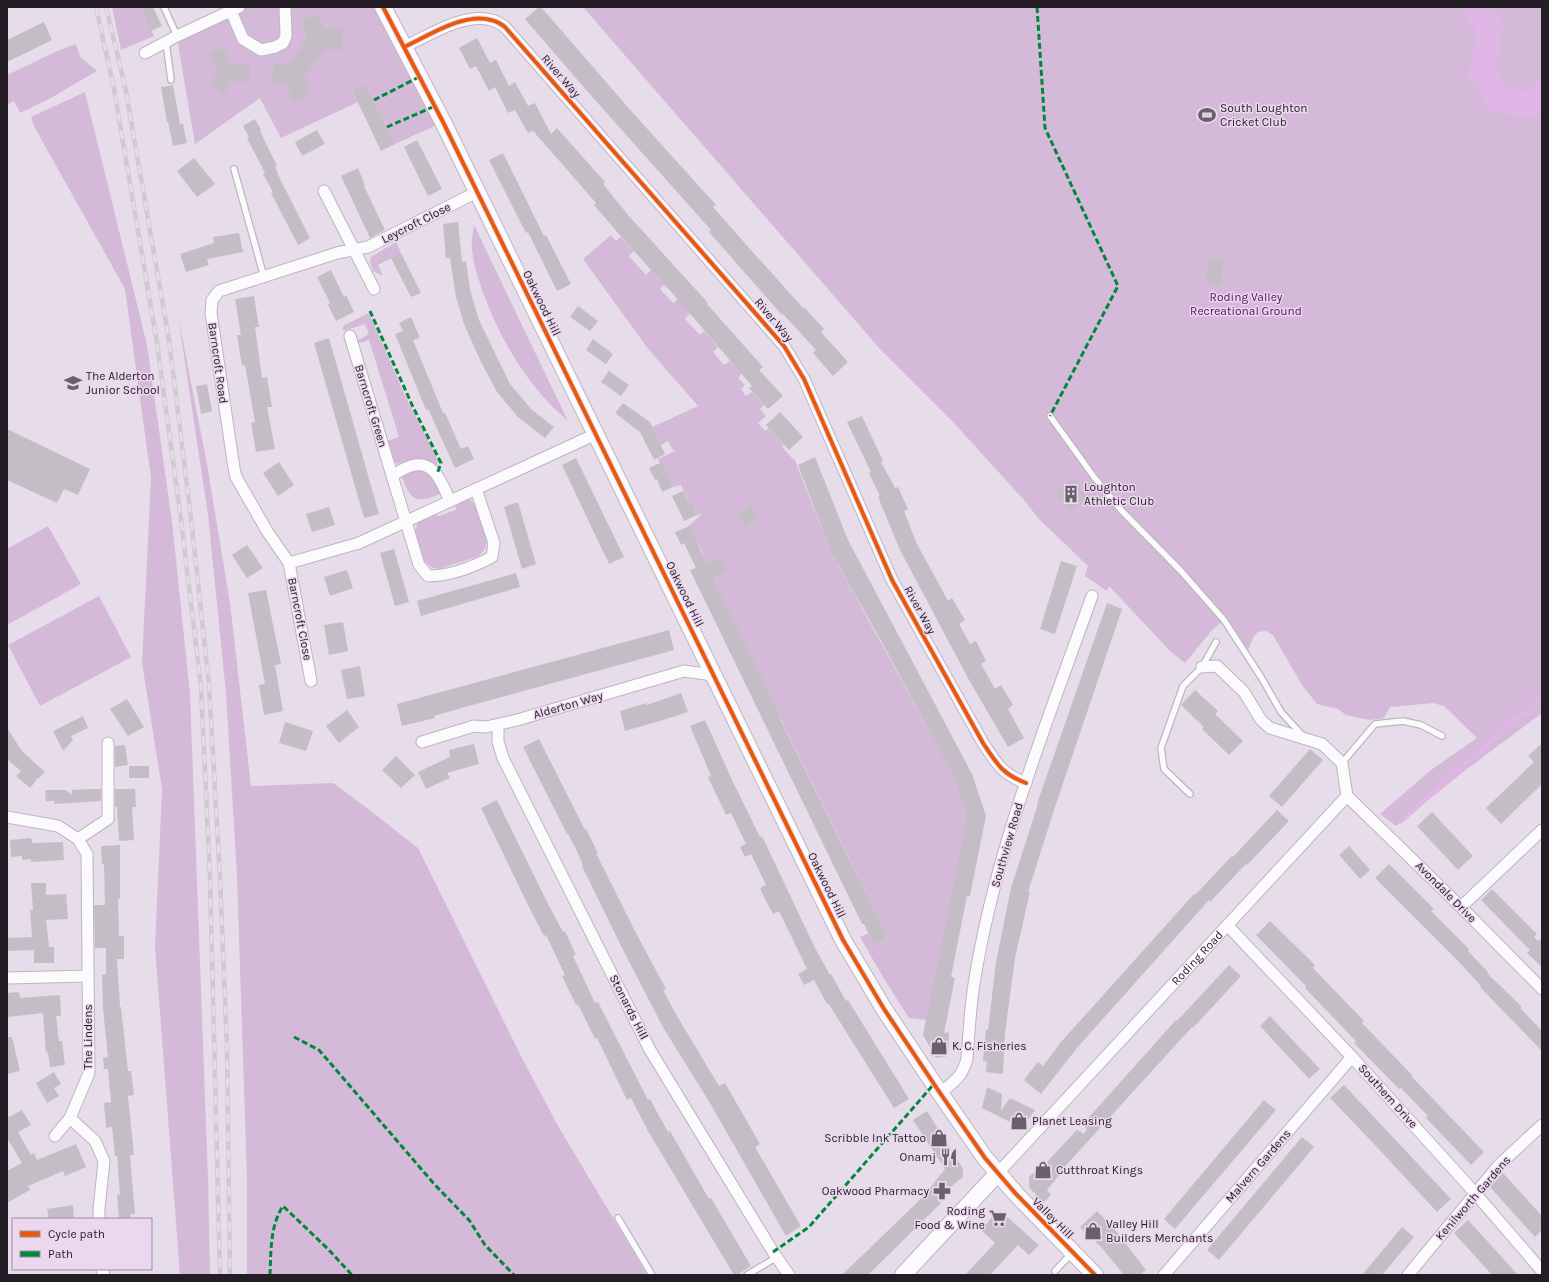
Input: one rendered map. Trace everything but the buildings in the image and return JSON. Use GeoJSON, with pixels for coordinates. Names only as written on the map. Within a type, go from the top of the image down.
{"type":"FeatureCollection","features":[{"type":"Feature","properties":{"kind":"street"},"geometry":{"type":"LineString","coordinates":[[144,53],[235,9],[243,39],[261,50],[275,47],[283,43],[286,36],[285,7]]}},
{"type":"Feature","properties":{"kind":"street","name":"Oakwood Hill"},"geometry":{"type":"LineString","coordinates":[[383,7],[443,122],[843,940],[884,1009],[973,1141],[998,1173]]}},
{"type":"Feature","properties":{"kind":"street","name":"River Way"},"geometry":{"type":"LineString","coordinates":[[404,47],[457,23],[470,19],[481,18],[492,20],[505,27],[784,346],[804,378],[892,580],[995,761],[1005,772],[1026,783]]}},
{"type":"Feature","properties":{"kind":"street"},"geometry":{"type":"LineString","coordinates":[[324,191],[374,289]]}},
{"type":"Feature","properties":{"kind":"street","name":"Leycroft Close"},"geometry":{"type":"LineString","coordinates":[[354,250],[368,247],[477,192]]}},
{"type":"Feature","properties":{"kind":"street","name":"Barncroft Road"},"geometry":{"type":"LineString","coordinates":[[289,563],[267,531],[236,476],[211,313],[212,300],[219,291],[337,253],[354,250]]}},
{"type":"Feature","properties":{"kind":"street","name":"Barncroft Green"},"geometry":{"type":"LineString","coordinates":[[350,336],[406,520]]}},
{"type":"Feature","properties":{"kind":"street","name":"Barncroft Close"},"geometry":{"type":"LineString","coordinates":[[311,681],[289,563],[359,543],[406,520],[596,434]]}},
{"type":"Feature","properties":{"kind":"street"},"geometry":{"type":"LineString","coordinates":[[392,476],[410,466],[419,464],[429,466],[437,474],[450,501]]}},
{"type":"Feature","properties":{"kind":"street"},"geometry":{"type":"LineString","coordinates":[[406,520],[419,565],[428,576],[440,576],[481,562],[492,557],[494,543],[476,489]]}},
{"type":"Feature","properties":{"kind":"street","name":"Southview Road"},"geometry":{"type":"LineString","coordinates":[[940,1093],[958,1078],[964,1070],[967,1059],[974,985],[987,916],[1006,842],[1092,596]]}},
{"type":"Feature","properties":{"kind":"street"},"geometry":{"type":"LineString","coordinates":[[1202,667],[1217,666],[1244,692],[1261,720],[1270,728],[1322,744],[1342,763],[1348,796]]}},
{"type":"Feature","properties":{"kind":"street","name":"Alderton Way"},"geometry":{"type":"LineString","coordinates":[[422,742],[474,726],[486,727],[498,725],[684,671],[714,675]]}},
{"type":"Feature","properties":{"kind":"street","name":"Stonards Hill"},"geometry":{"type":"LineString","coordinates":[[498,725],[498,742],[503,758],[650,1050],[776,1257],[789,1275]]}},
{"type":"Feature","properties":{"kind":"street"},"geometry":{"type":"LineString","coordinates":[[7,817],[58,826],[78,838],[108,819],[108,743]]}},
{"type":"Feature","properties":{"kind":"street","name":"Avondale Drive"},"geometry":{"type":"LineString","coordinates":[[1348,796],[1461,907],[1542,990]]}},
{"type":"Feature","properties":{"kind":"street","name":"Roding Road"},"geometry":{"type":"LineString","coordinates":[[903,1275],[1348,796]]}},
{"type":"Feature","properties":{"kind":"street"},"geometry":{"type":"LineString","coordinates":[[1461,907],[1542,830]]}},
{"type":"Feature","properties":{"kind":"street","name":"The Lindens"},"geometry":{"type":"LineString","coordinates":[[55,1136],[70,1118],[89,1073],[87,854],[78,838]]}},
{"type":"Feature","properties":{"kind":"street","name":"Southern Drive"},"geometry":{"type":"LineString","coordinates":[[1228,926],[1352,1057],[1475,1192],[1542,1271]]}},
{"type":"Feature","properties":{"kind":"street"},"geometry":{"type":"LineString","coordinates":[[7,978],[88,976]]}},
{"type":"Feature","properties":{"kind":"street","name":"Malvern Gardens"},"geometry":{"type":"LineString","coordinates":[[1164,1275],[1352,1057]]}},
{"type":"Feature","properties":{"kind":"street"},"geometry":{"type":"LineString","coordinates":[[70,1118],[95,1141],[104,1161],[99,1218]]}},
{"type":"Feature","properties":{"kind":"street","name":"Kenilworth Gardens"},"geometry":{"type":"LineString","coordinates":[[1408,1275],[1475,1192],[1499,1165],[1542,1125]]}},
{"type":"Feature","properties":{"kind":"street","name":"Valley Hill"},"geometry":{"type":"LineString","coordinates":[[998,1173],[1016,1194],[1095,1275]]}},
{"type":"Feature","properties":{"kind":"lane"},"geometry":{"type":"LineString","coordinates":[[164,7],[177,36]]}},
{"type":"Feature","properties":{"kind":"lane"},"geometry":{"type":"LineString","coordinates":[[166,42],[171,80]]}},
{"type":"Feature","properties":{"kind":"lane"},"geometry":{"type":"LineString","coordinates":[[234,169],[264,277]]}},
{"type":"Feature","properties":{"kind":"lane"},"geometry":{"type":"LineString","coordinates":[[1050,416],[1094,477],[1121,510],[1180,570],[1224,620],[1281,712],[1307,740]]}},
{"type":"Feature","properties":{"kind":"lane"},"geometry":{"type":"LineString","coordinates":[[1190,794],[1164,769],[1161,748],[1183,686],[1202,667],[1216,642]]}},
{"type":"Feature","properties":{"kind":"lane"},"geometry":{"type":"LineString","coordinates":[[1342,763],[1375,724],[1403,720],[1421,725],[1442,736]]}},
{"type":"Feature","properties":{"kind":"lane"},"geometry":{"type":"LineString","coordinates":[[618,1218],[652,1275]]}},
{"type":"Feature","properties":{"kind":"lane"},"geometry":{"type":"LineString","coordinates":[[1055,1271],[1073,1252]]}},
{"type":"Feature","properties":{"kind":"lane"},"geometry":{"type":"LineString","coordinates":[[747,1275],[776,1257]]}},
{"type":"Feature","properties":{"kind":"green space"},"geometry":{"type":"Polygon","coordinates":[[[112,7],[141,7],[154,36],[121,50],[112,7]]]}},
{"type":"Feature","properties":{"kind":"green space"},"geometry":{"type":"Polygon","coordinates":[[[239,7],[285,7],[283,43],[251,45],[231,11],[239,7]]]}},
{"type":"Feature","properties":{"kind":"green space"},"geometry":{"type":"Polygon","coordinates":[[[288,7],[380,7],[441,123],[395,144],[366,84],[352,90],[358,102],[281,138],[260,98],[195,144],[177,38],[229,14],[252,47],[286,44],[288,7]]]}},
{"type":"Feature","properties":{"kind":"green space","name":"Roding Valley Recreational Ground"},"geometry":{"type":"Polygon","coordinates":[[[583,7],[1542,7],[1542,713],[1463,772],[1396,826],[1380,814],[1431,770],[1477,738],[1444,706],[1433,703],[1390,707],[1384,718],[1370,720],[1346,715],[1338,709],[1317,704],[1302,685],[1273,635],[1266,631],[1258,632],[1254,636],[1248,650],[1227,618],[1213,629],[1185,663],[1170,651],[1109,586],[1107,591],[1085,576],[1088,566],[1039,519],[1023,499],[954,423],[880,349],[583,7]]]}},
{"type":"Feature","properties":{"kind":"green space"},"geometry":{"type":"Polygon","coordinates":[[[76,44],[80,57],[97,71],[49,99],[20,113],[14,101],[7,105],[7,75],[55,52],[76,44]]]}},
{"type":"Feature","properties":{"kind":"green space"},"geometry":{"type":"Polygon","coordinates":[[[85,92],[147,345],[172,522],[190,694],[208,1179],[210,1275],[180,1275],[155,947],[162,789],[142,663],[151,478],[125,289],[35,128],[31,117],[85,92]]]}},
{"type":"Feature","properties":{"kind":"green space"},"geometry":{"type":"Polygon","coordinates":[[[474,225],[568,421],[540,393],[528,378],[497,327],[482,290],[475,265],[472,246],[474,225]]]}},
{"type":"Feature","properties":{"kind":"green space"},"geometry":{"type":"Polygon","coordinates":[[[611,235],[616,241],[621,237],[634,251],[629,256],[646,275],[651,270],[664,285],[660,289],[673,303],[678,299],[690,313],[685,319],[700,335],[704,331],[718,347],[713,352],[724,365],[730,361],[742,374],[738,378],[745,385],[741,389],[746,396],[752,392],[764,405],[760,409],[766,416],[758,423],[765,431],[769,428],[784,445],[782,447],[793,459],[794,458],[831,552],[951,770],[968,819],[927,1020],[909,1018],[860,937],[869,933],[874,945],[888,937],[713,578],[727,572],[719,557],[700,566],[698,558],[703,553],[695,539],[686,528],[702,514],[697,515],[689,503],[681,485],[673,487],[668,475],[666,475],[658,459],[675,451],[668,441],[661,445],[652,427],[698,406],[649,350],[583,259],[611,235]],[[750,505],[737,514],[745,529],[757,520],[750,505]]]}},
{"type":"Feature","properties":{"kind":"green space"},"geometry":{"type":"Polygon","coordinates":[[[396,242],[401,253],[378,265],[383,276],[373,271],[370,262],[371,257],[396,242]]]}},
{"type":"Feature","properties":{"kind":"green space"},"geometry":{"type":"Polygon","coordinates":[[[369,313],[407,400],[438,460],[436,467],[422,460],[413,460],[397,464],[392,459],[387,441],[399,437],[369,340],[356,344],[357,341],[369,334],[365,324],[343,331],[343,326],[369,313]]]}},
{"type":"Feature","properties":{"kind":"green space"},"geometry":{"type":"Polygon","coordinates":[[[178,316],[207,464],[230,603],[251,786],[333,783],[418,848],[522,1058],[558,1126],[647,1275],[247,1275],[247,1179],[237,876],[226,693],[208,515],[178,316]]]}},
{"type":"Feature","properties":{"kind":"green space"},"geometry":{"type":"Polygon","coordinates":[[[414,469],[429,473],[432,476],[440,494],[425,499],[414,498],[407,490],[401,475],[414,469]]]}},
{"type":"Feature","properties":{"kind":"green space"},"geometry":{"type":"Polygon","coordinates":[[[464,498],[469,499],[474,503],[487,541],[485,549],[479,556],[439,569],[431,567],[424,561],[415,533],[417,524],[419,520],[433,513],[439,516],[456,510],[455,503],[464,498]]]}},
{"type":"Feature","properties":{"kind":"green space"},"geometry":{"type":"Polygon","coordinates":[[[48,526],[81,584],[7,625],[7,549],[48,526]]]}},
{"type":"Feature","properties":{"kind":"green space"},"geometry":{"type":"Polygon","coordinates":[[[99,596],[131,657],[40,706],[8,645],[99,596]]]}},
{"type":"Feature","properties":{"kind":"waterway"},"geometry":{"type":"LineString","coordinates":[[1476,7],[1490,27],[1482,74],[1500,100],[1533,104],[1542,94]]}},
{"type":"Feature","properties":{"kind":"waterway"},"geometry":{"type":"LineString","coordinates":[[1401,821],[1542,697]]}},
{"type":"Feature","properties":{"kind":"railway"},"geometry":{"type":"LineString","coordinates":[[96,7],[114,89],[157,343],[181,520],[201,687],[210,877],[220,1275]]}},
{"type":"Feature","properties":{"kind":"railway"},"geometry":{"type":"LineString","coordinates":[[106,7],[125,86],[169,340],[191,518],[209,685],[220,877],[227,1047],[230,1275]]}},
{"type":"Feature","properties":{"kind":"marked path"},"geometry":{"type":"LineString","coordinates":[[1037,7],[1045,128],[1118,286],[1050,416]]}},
{"type":"Feature","properties":{"kind":"marked path"},"geometry":{"type":"LineString","coordinates":[[374,100],[419,77]]}},
{"type":"Feature","properties":{"kind":"marked path"},"geometry":{"type":"LineString","coordinates":[[387,127],[435,106]]}},
{"type":"Feature","properties":{"kind":"marked path"},"geometry":{"type":"LineString","coordinates":[[370,311],[413,407],[441,463],[437,474]]}},
{"type":"Feature","properties":{"kind":"marked path"},"geometry":{"type":"LineString","coordinates":[[294,1037],[319,1050],[435,1185],[469,1220],[485,1245],[514,1275]]}},
{"type":"Feature","properties":{"kind":"marked path"},"geometry":{"type":"LineString","coordinates":[[773,1252],[809,1227],[934,1084]]}},
{"type":"Feature","properties":{"kind":"marked path"},"geometry":{"type":"LineString","coordinates":[[270,1275],[273,1230],[283,1206],[328,1249],[352,1275]]}},
{"type":"Feature","properties":{"kind":"cycle path"},"geometry":{"type":"LineString","coordinates":[[383,7],[443,122],[843,940],[884,1009],[985,1158],[1016,1194],[1095,1275]]}},
{"type":"Feature","properties":{"kind":"cycle path"},"geometry":{"type":"LineString","coordinates":[[404,47],[446,26],[469,19],[480,18],[491,20],[505,27],[784,346],[804,379],[892,580],[992,757],[1001,768],[1011,776],[1026,783]]}},
{"type":"Feature","properties":{"kind":"place","name":"South Loughton Cricket Club"},"geometry":{"type":"Point","coordinates":[1207,115]}},
{"type":"Feature","properties":{"kind":"place","name":"The Alderton Junior School"},"geometry":{"type":"Point","coordinates":[73,383]}},
{"type":"Feature","properties":{"kind":"place","name":"Loughton Athletic Club"},"geometry":{"type":"Point","coordinates":[1071,494]}},
{"type":"Feature","properties":{"kind":"place","name":"K. C. Fisheries"},"geometry":{"type":"Point","coordinates":[939,1046]}},
{"type":"Feature","properties":{"kind":"place","name":"Planet Leasing"},"geometry":{"type":"Point","coordinates":[1019,1121]}},
{"type":"Feature","properties":{"kind":"place","name":"Scribble Ink Tattoo"},"geometry":{"type":"Point","coordinates":[939,1138]}},
{"type":"Feature","properties":{"kind":"place","name":"Onamj"},"geometry":{"type":"Point","coordinates":[949,1157]}},
{"type":"Feature","properties":{"kind":"place","name":"Cutthroat Kings"},"geometry":{"type":"Point","coordinates":[1043,1170]}},
{"type":"Feature","properties":{"kind":"place","name":"Oakwood Pharmacy"},"geometry":{"type":"Point","coordinates":[942,1191]}},
{"type":"Feature","properties":{"kind":"place","name":"Roding Food & Wine"},"geometry":{"type":"Point","coordinates":[998,1218]}},
{"type":"Feature","properties":{"kind":"place","name":"Valley Hill Builders Merchants"},"geometry":{"type":"Point","coordinates":[1093,1231]}}]}
